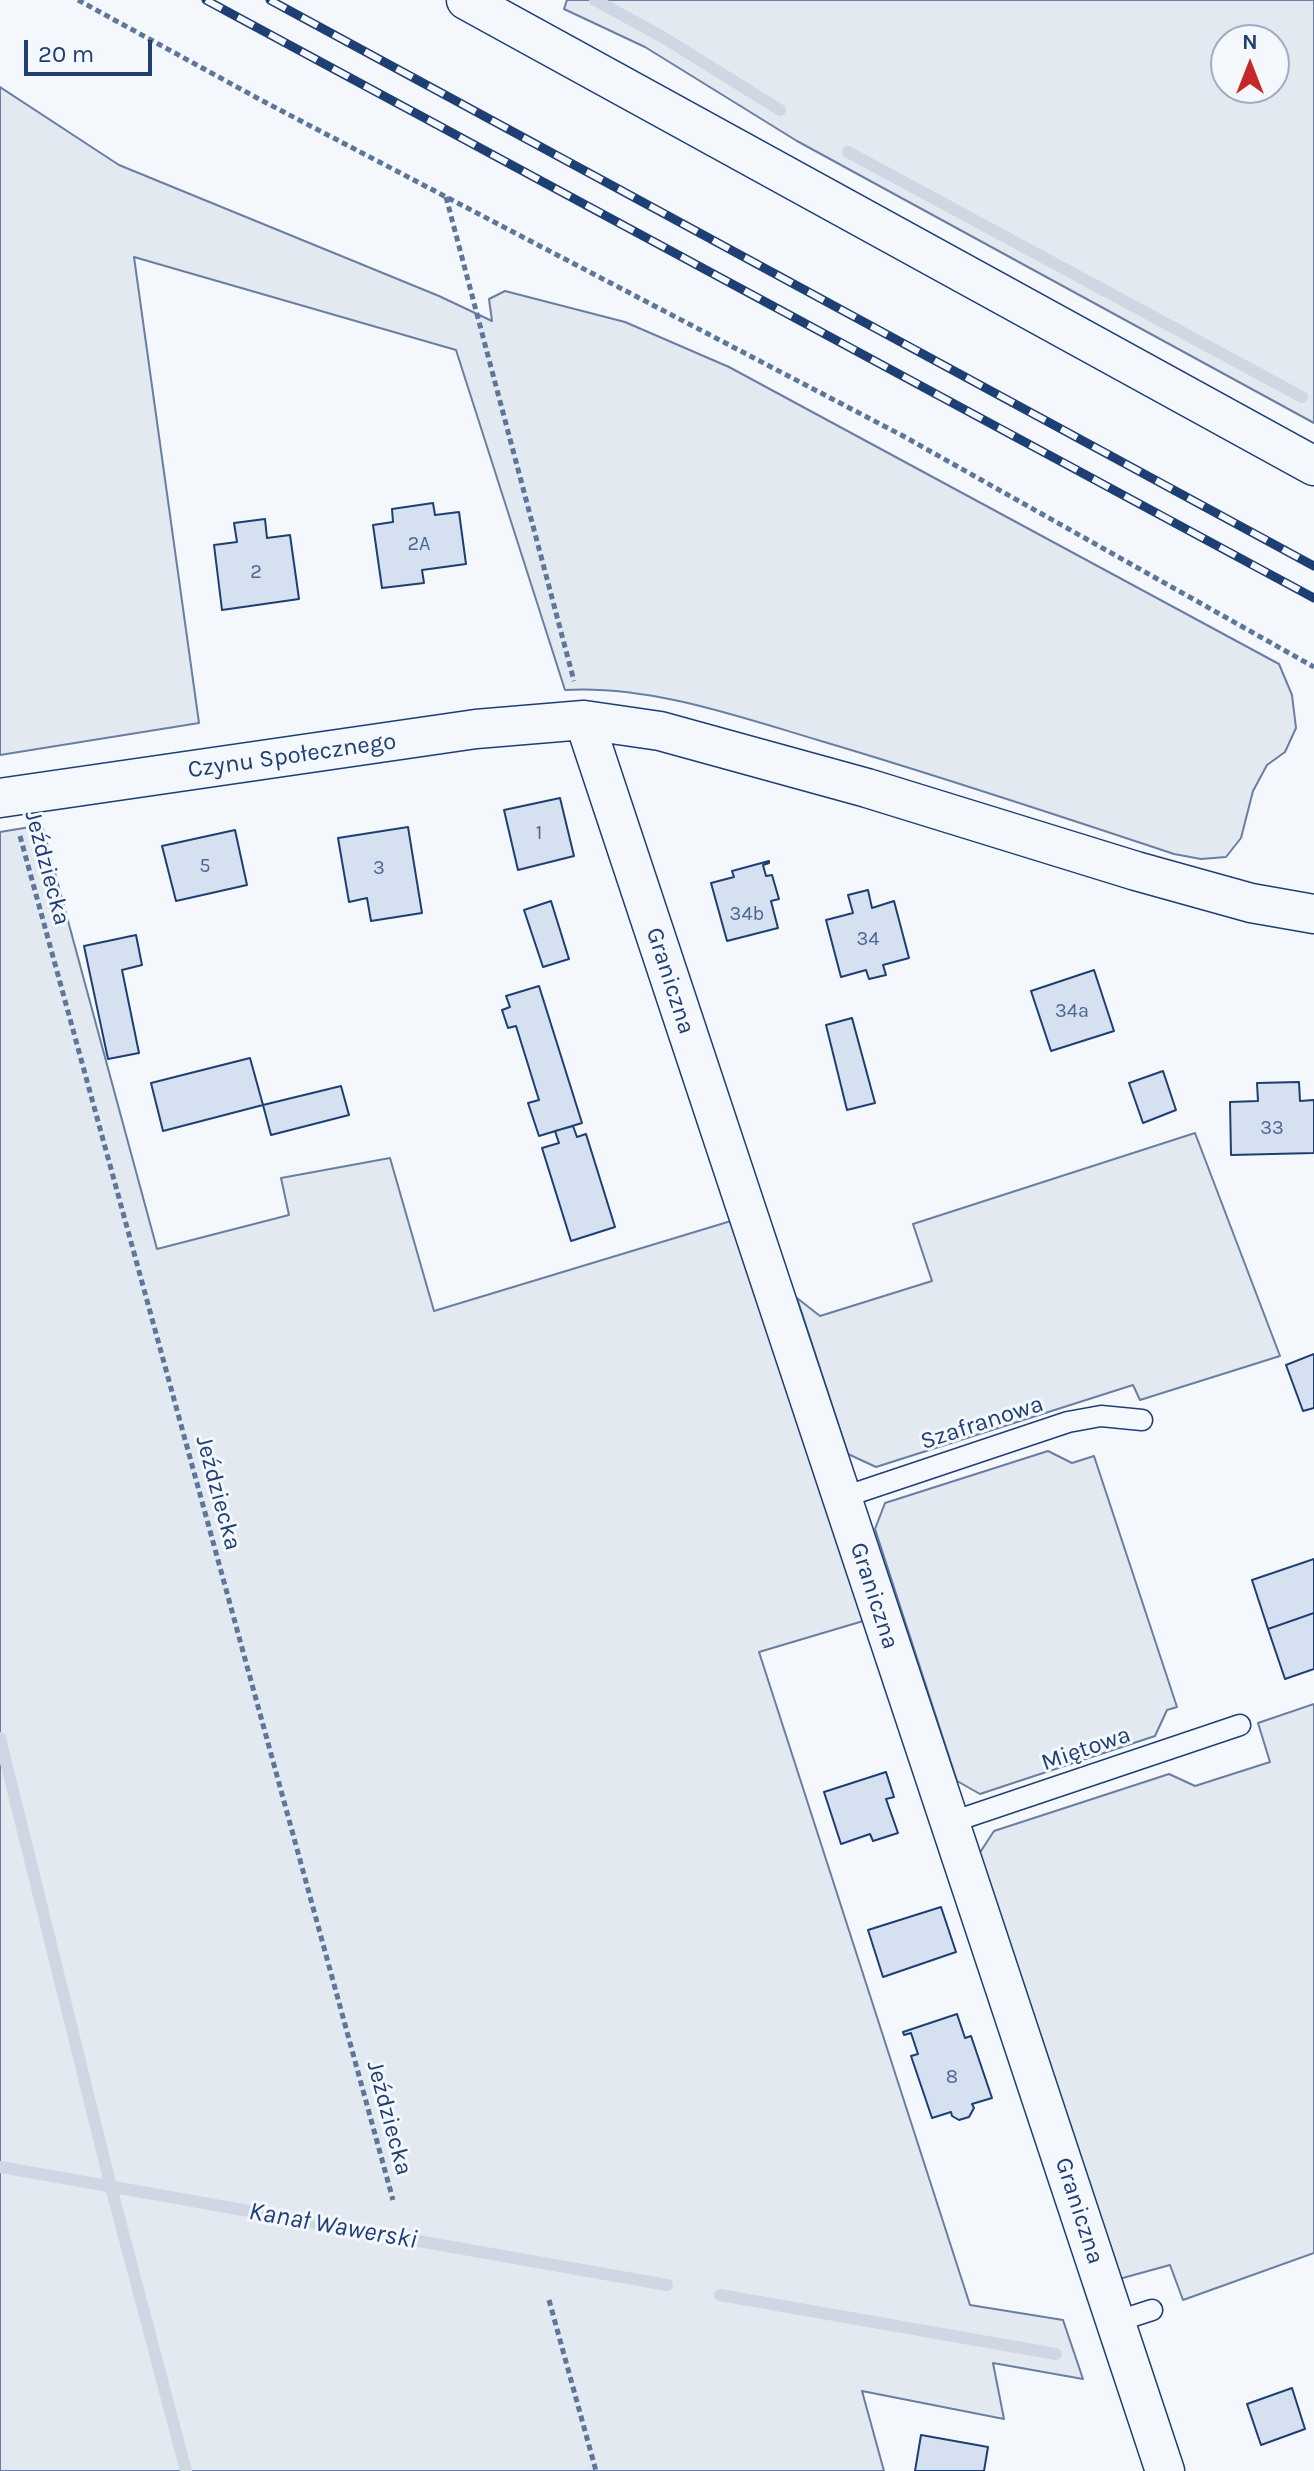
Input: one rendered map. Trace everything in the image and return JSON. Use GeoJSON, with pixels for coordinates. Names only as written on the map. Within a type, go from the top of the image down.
{"type":"FeatureCollection","features":[{"type":"Feature","properties":{"kind":"street"},"geometry":{"type":"LineString","coordinates":[[466,0],[1314,466]]}},
{"type":"Feature","properties":{"kind":"street","name":"Czynu Społecznego"},"geometry":{"type":"LineString","coordinates":[[4,798],[476,729],[584,720],[660,731],[867,788],[1136,871],[1251,903],[1314,914]]}},
{"type":"Feature","properties":{"kind":"street","name":"Graniczna"},"geometry":{"type":"LineString","coordinates":[[584,720],[1165,2471]]}},
{"type":"Feature","properties":{"kind":"lane","name":"Szafranowa"},"geometry":{"type":"LineString","coordinates":[[841,1498],[1068,1422],[1101,1416],[1142,1420]]}},
{"type":"Feature","properties":{"kind":"lane","name":"Miętowa"},"geometry":{"type":"LineString","coordinates":[[949,1823],[1240,1725]]}},
{"type":"Feature","properties":{"kind":"lane"},"geometry":{"type":"LineString","coordinates":[[1115,2322],[1152,2310]]}},
{"type":"Feature","properties":{"kind":"path"},"geometry":{"type":"LineString","coordinates":[[78,0],[905,437],[1314,667]]}},
{"type":"Feature","properties":{"kind":"path"},"geometry":{"type":"LineString","coordinates":[[446,197],[584,720]]}},
{"type":"Feature","properties":{"kind":"path","name":"Jeździecka"},"geometry":{"type":"LineString","coordinates":[[4,798],[393,2200]]}},
{"type":"Feature","properties":{"kind":"path"},"geometry":{"type":"LineString","coordinates":[[549,2300],[596,2471]]}},
{"type":"Feature","properties":{"kind":"shaded area"},"geometry":{"type":"Polygon","coordinates":[[[567,0],[1314,0],[1314,423],[797,141],[645,47],[564,9],[567,0]]]}},
{"type":"Feature","properties":{"kind":"shaded area"},"geometry":{"type":"Polygon","coordinates":[[[0,87],[119,165],[439,296],[492,321],[489,299],[505,291],[625,322],[729,367],[1279,664],[1292,695],[1296,728],[1285,752],[1267,765],[1253,791],[1241,838],[1226,857],[1201,859],[1174,854],[954,782],[727,713],[629,692],[565,690],[456,350],[134,257],[199,723],[0,755],[0,87]]]}},
{"type":"Feature","properties":{"kind":"shaded area"},"geometry":{"type":"Polygon","coordinates":[[[42,825],[157,1249],[289,1215],[281,1178],[390,1158],[434,1311],[731,1221],[870,1619],[759,1652],[970,2305],[1063,2320],[1083,2379],[993,2363],[1004,2419],[862,2391],[884,2471],[0,2471],[0,832],[42,825]]]}},
{"type":"Feature","properties":{"kind":"shaded area"},"geometry":{"type":"Polygon","coordinates":[[[1195,1133],[1280,1356],[1140,1400],[1133,1385],[876,1467],[848,1454],[797,1298],[820,1316],[932,1281],[913,1224],[1195,1133]]]}},
{"type":"Feature","properties":{"kind":"shaded area"},"geometry":{"type":"Polygon","coordinates":[[[1048,1451],[1072,1463],[1094,1456],[1177,1707],[1167,1710],[1155,1736],[980,1794],[957,1781],[875,1529],[885,1503],[1048,1451]]]}},
{"type":"Feature","properties":{"kind":"shaded area"},"geometry":{"type":"Polygon","coordinates":[[[1314,1704],[1314,2253],[1183,2300],[1170,2265],[1119,2279],[979,1854],[994,1831],[1169,1774],[1195,1786],[1270,1762],[1258,1723],[1314,1704]]]}},
{"type":"Feature","properties":{"kind":"building"},"geometry":{"type":"Polygon","coordinates":[[[433,503],[435,515],[459,512],[466,564],[422,570],[424,583],[382,588],[373,525],[393,522],[392,509],[433,503]]]}},
{"type":"Feature","properties":{"kind":"building"},"geometry":{"type":"Polygon","coordinates":[[[265,519],[267,538],[290,535],[299,599],[222,610],[214,545],[237,542],[234,523],[265,519]]]}},
{"type":"Feature","properties":{"kind":"building"},"geometry":{"type":"Polygon","coordinates":[[[560,798],[574,856],[518,870],[504,810],[560,798]]]}},
{"type":"Feature","properties":{"kind":"building"},"geometry":{"type":"Polygon","coordinates":[[[408,827],[422,913],[371,921],[367,898],[349,902],[338,838],[408,827]]]}},
{"type":"Feature","properties":{"kind":"building"},"geometry":{"type":"Polygon","coordinates":[[[235,830],[247,885],[176,901],[162,846],[235,830]]]}},
{"type":"Feature","properties":{"kind":"building"},"geometry":{"type":"Polygon","coordinates":[[[769,861],[763,865],[766,876],[772,875],[779,899],[771,901],[778,928],[727,941],[711,883],[734,877],[732,871],[769,861]]]}},
{"type":"Feature","properties":{"kind":"building"},"geometry":{"type":"Polygon","coordinates":[[[868,890],[872,908],[894,901],[909,958],[883,965],[886,975],[869,979],[866,970],[841,977],[826,920],[853,913],[848,895],[868,890]]]}},
{"type":"Feature","properties":{"kind":"building"},"geometry":{"type":"Polygon","coordinates":[[[551,901],[569,959],[543,967],[524,910],[551,901]]]}},
{"type":"Feature","properties":{"kind":"building"},"geometry":{"type":"Polygon","coordinates":[[[136,935],[142,965],[122,970],[139,1053],[108,1059],[84,946],[136,935]]]}},
{"type":"Feature","properties":{"kind":"building"},"geometry":{"type":"Polygon","coordinates":[[[1094,970],[1114,1031],[1051,1051],[1031,991],[1094,970]]]}},
{"type":"Feature","properties":{"kind":"building"},"geometry":{"type":"Polygon","coordinates":[[[539,986],[582,1123],[539,1136],[528,1103],[539,1100],[516,1026],[508,1028],[502,1010],[510,1007],[506,996],[539,986]]]}},
{"type":"Feature","properties":{"kind":"building"},"geometry":{"type":"Polygon","coordinates":[[[852,1018],[875,1103],[847,1110],[826,1025],[852,1018]]]}},
{"type":"Feature","properties":{"kind":"building"},"geometry":{"type":"Polygon","coordinates":[[[250,1058],[263,1105],[163,1131],[151,1083],[250,1058]]]}},
{"type":"Feature","properties":{"kind":"building"},"geometry":{"type":"Polygon","coordinates":[[[1163,1071],[1176,1110],[1143,1123],[1129,1083],[1163,1071]]]}},
{"type":"Feature","properties":{"kind":"building"},"geometry":{"type":"Polygon","coordinates":[[[1299,1082],[1300,1101],[1314,1100],[1314,1153],[1231,1155],[1230,1102],[1258,1101],[1257,1083],[1299,1082]]]}},
{"type":"Feature","properties":{"kind":"building"},"geometry":{"type":"Polygon","coordinates":[[[341,1086],[349,1115],[271,1135],[263,1105],[341,1086]]]}},
{"type":"Feature","properties":{"kind":"building"},"geometry":{"type":"Polygon","coordinates":[[[573,1126],[577,1137],[586,1134],[615,1227],[571,1241],[542,1148],[559,1143],[555,1131],[573,1126]]]}},
{"type":"Feature","properties":{"kind":"building"},"geometry":{"type":"Polygon","coordinates":[[[1314,1354],[1314,1408],[1303,1411],[1286,1365],[1314,1354]]]}},
{"type":"Feature","properties":{"kind":"building"},"geometry":{"type":"Polygon","coordinates":[[[1314,1559],[1314,1613],[1268,1629],[1252,1580],[1314,1559]]]}},
{"type":"Feature","properties":{"kind":"building"},"geometry":{"type":"Polygon","coordinates":[[[1314,1613],[1314,1669],[1285,1679],[1268,1629],[1314,1613]]]}},
{"type":"Feature","properties":{"kind":"building"},"geometry":{"type":"Polygon","coordinates":[[[886,1772],[894,1797],[886,1799],[898,1833],[873,1841],[870,1834],[841,1844],[824,1792],[886,1772]]]}},
{"type":"Feature","properties":{"kind":"building"},"geometry":{"type":"Polygon","coordinates":[[[941,1907],[956,1952],[883,1977],[868,1930],[941,1907]]]}},
{"type":"Feature","properties":{"kind":"building"},"geometry":{"type":"Polygon","coordinates":[[[957,2014],[965,2038],[971,2036],[992,2098],[972,2104],[974,2108],[969,2117],[959,2120],[951,2112],[932,2118],[911,2056],[918,2054],[911,2033],[904,2035],[903,2032],[957,2014]]]}},
{"type":"Feature","properties":{"kind":"building"},"geometry":{"type":"Polygon","coordinates":[[[1292,2388],[1305,2429],[1261,2445],[1247,2404],[1292,2388]]]}},
{"type":"Feature","properties":{"kind":"building"},"geometry":{"type":"Polygon","coordinates":[[[921,2435],[988,2447],[984,2471],[915,2471],[921,2435]]]}},
{"type":"Feature","properties":{"kind":"waterway"},"geometry":{"type":"LineString","coordinates":[[595,0],[661,36],[780,110]]}},
{"type":"Feature","properties":{"kind":"waterway"},"geometry":{"type":"LineString","coordinates":[[848,152],[1302,397]]}},
{"type":"Feature","properties":{"kind":"waterway"},"geometry":{"type":"LineString","coordinates":[[0,1738],[111,2187],[186,2471]]}},
{"type":"Feature","properties":{"kind":"waterway","name":"Kanał Wawerski"},"geometry":{"type":"LineString","coordinates":[[0,2167],[667,2285]]}},
{"type":"Feature","properties":{"kind":"waterway","name":"Kanał Wawerski"},"geometry":{"type":"LineString","coordinates":[[720,2295],[1056,2354]]}},
{"type":"Feature","properties":{"kind":"railway"},"geometry":{"type":"LineString","coordinates":[[206,0],[1314,598]]}},
{"type":"Feature","properties":{"kind":"railway"},"geometry":{"type":"LineString","coordinates":[[270,0],[1314,566]]}}]}
